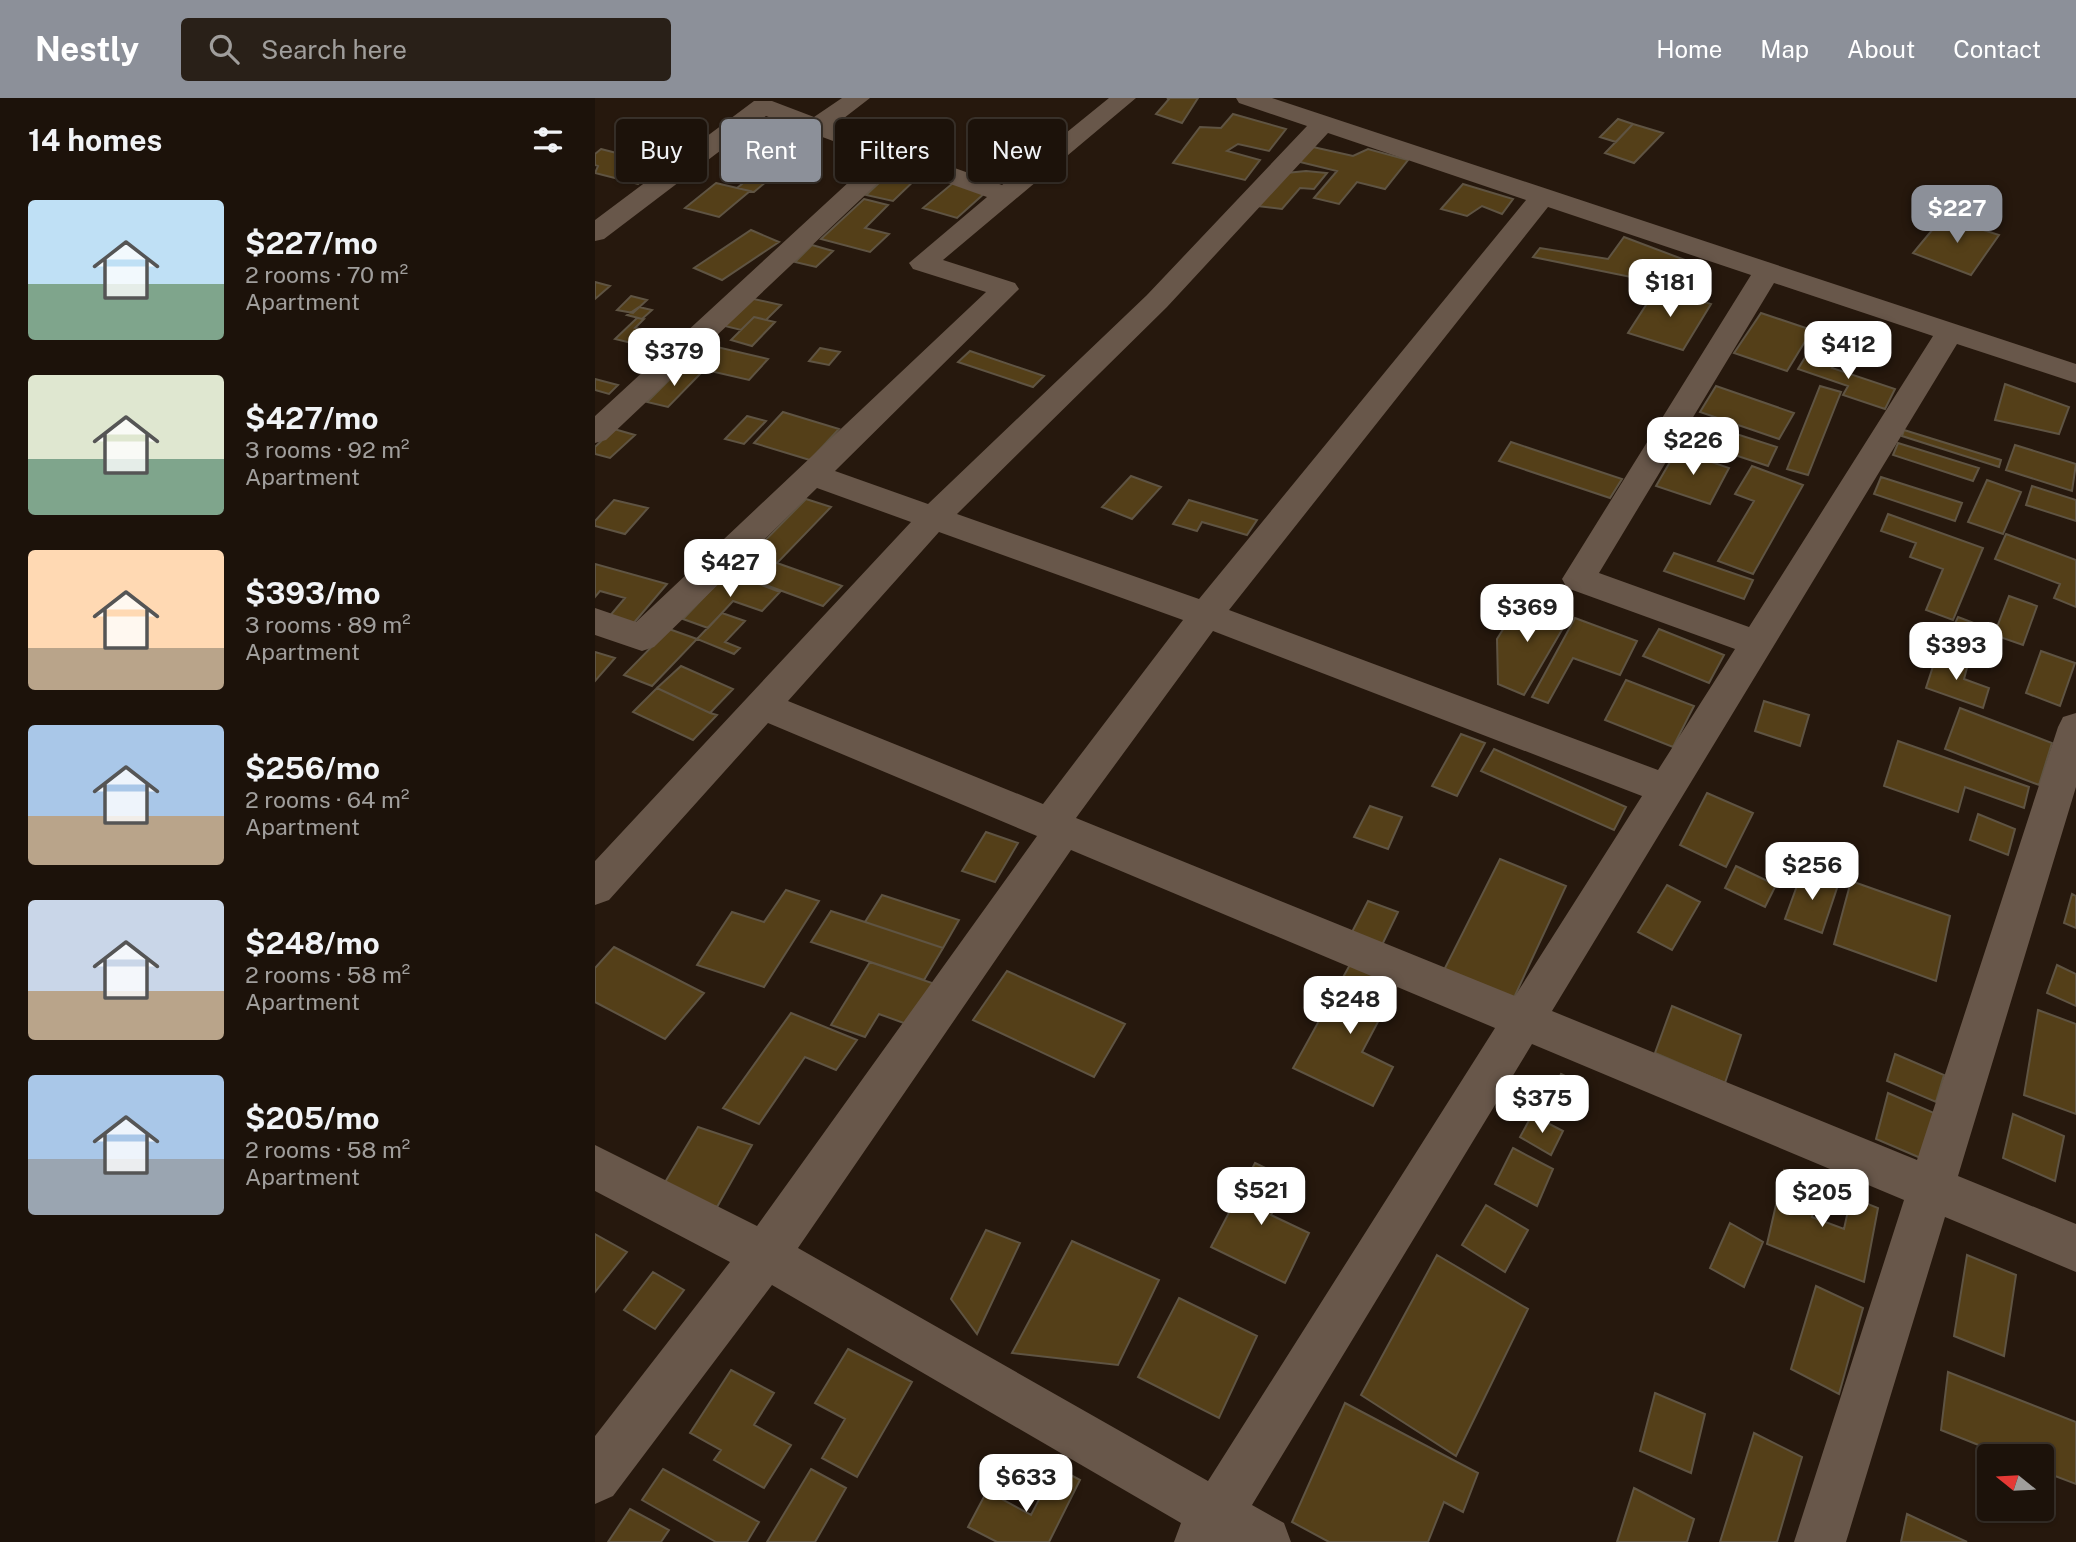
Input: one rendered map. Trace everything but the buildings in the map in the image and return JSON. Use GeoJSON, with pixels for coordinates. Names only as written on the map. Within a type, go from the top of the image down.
{"type":"FeatureCollection","features":[{"type":"Feature","properties":{"kind":"street"},"geometry":{"type":"LineString","coordinates":[[821,124],[858,98]]}},
{"type":"Feature","properties":{"kind":"street"},"geometry":{"type":"LineString","coordinates":[[595,621],[642,638],[1005,289],[923,263],[1124,98]]}},
{"type":"Feature","properties":{"kind":"street"},"geometry":{"type":"LineString","coordinates":[[1248,98],[2076,374]]}},
{"type":"Feature","properties":{"kind":"street"},"geometry":{"type":"LineString","coordinates":[[595,233],[769,102],[801,119]]}},
{"type":"Feature","properties":{"kind":"street"},"geometry":{"type":"LineString","coordinates":[[595,888],[932,519],[1157,300],[1323,123]]}},
{"type":"Feature","properties":{"kind":"street"},"geometry":{"type":"LineString","coordinates":[[954,177],[1005,195]]}},
{"type":"Feature","properties":{"kind":"street"},"geometry":{"type":"LineString","coordinates":[[595,433],[864,182]]}},
{"type":"Feature","properties":{"kind":"street"},"geometry":{"type":"LineString","coordinates":[[595,1478],[765,1255],[1057,827],[1206,615],[1543,197]]}},
{"type":"Feature","properties":{"kind":"street"},"geometry":{"type":"LineString","coordinates":[[1757,643],[1579,579],[1767,272]]}},
{"type":"Feature","properties":{"kind":"street"},"geometry":{"type":"LineString","coordinates":[[1208,1528],[1950,332]]}},
{"type":"Feature","properties":{"kind":"street"},"geometry":{"type":"LineString","coordinates":[[811,474],[1206,615],[1667,789]]}},
{"type":"Feature","properties":{"kind":"street"},"geometry":{"type":"LineString","coordinates":[[761,705],[2076,1248]]}},
{"type":"Feature","properties":{"kind":"street"},"geometry":{"type":"LineString","coordinates":[[1820,1542],[2076,727]]}},
{"type":"Feature","properties":{"kind":"street"},"geometry":{"type":"LineString","coordinates":[[595,1167],[765,1255],[1208,1528],[1265,1542]]}}]}
